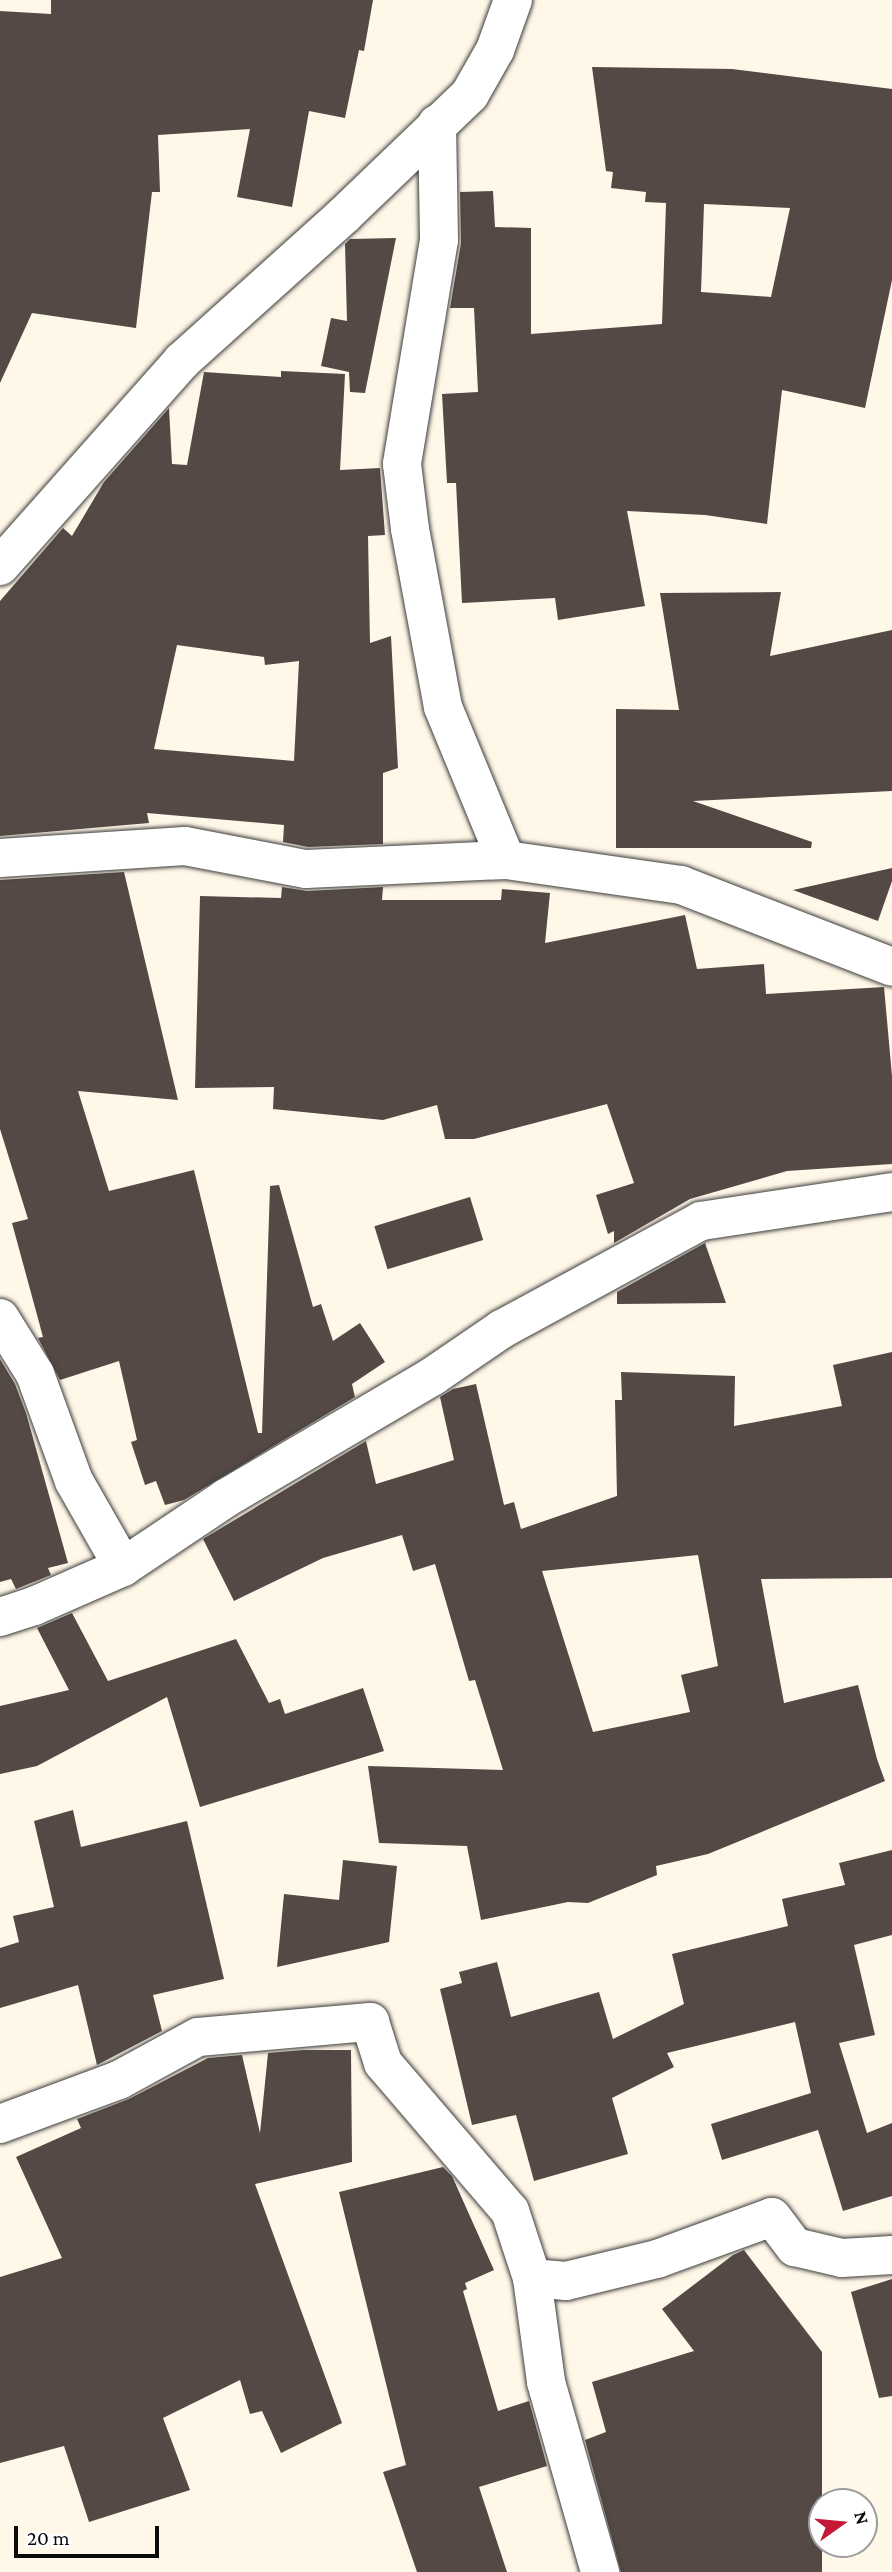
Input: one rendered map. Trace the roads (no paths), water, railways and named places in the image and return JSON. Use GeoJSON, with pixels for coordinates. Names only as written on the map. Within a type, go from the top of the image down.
{"type":"FeatureCollection","features":[{"type":"Feature","properties":{"kind":"street"},"geometry":{"type":"LineString","coordinates":[[0,566],[182,361],[343,216],[470,94],[495,50],[513,0]]}},
{"type":"Feature","properties":{"kind":"street"},"geometry":{"type":"LineString","coordinates":[[437,124],[439,240],[402,464],[410,529],[443,707],[506,860]]}},
{"type":"Feature","properties":{"kind":"street"},"geometry":{"type":"LineString","coordinates":[[0,858],[185,846],[306,869],[506,860],[681,885],[892,967]]}},
{"type":"Feature","properties":{"kind":"street"},"geometry":{"type":"LineString","coordinates":[[0,1617],[34,1606],[123,1567],[226,1498],[433,1376],[502,1329],[701,1221],[892,1192]]}},
{"type":"Feature","properties":{"kind":"street"},"geometry":{"type":"LineString","coordinates":[[0,1318],[35,1374],[74,1481],[123,1567]]}},
{"type":"Feature","properties":{"kind":"street"},"geometry":{"type":"LineString","coordinates":[[0,2124],[119,2080],[198,2037],[370,2022],[383,2063],[510,2211],[532,2278],[546,2382],[600,2572]]}},
{"type":"Feature","properties":{"kind":"street"},"geometry":{"type":"LineString","coordinates":[[532,2278],[566,2281],[657,2259],[772,2217],[795,2247],[842,2258],[892,2255]]}}]}
